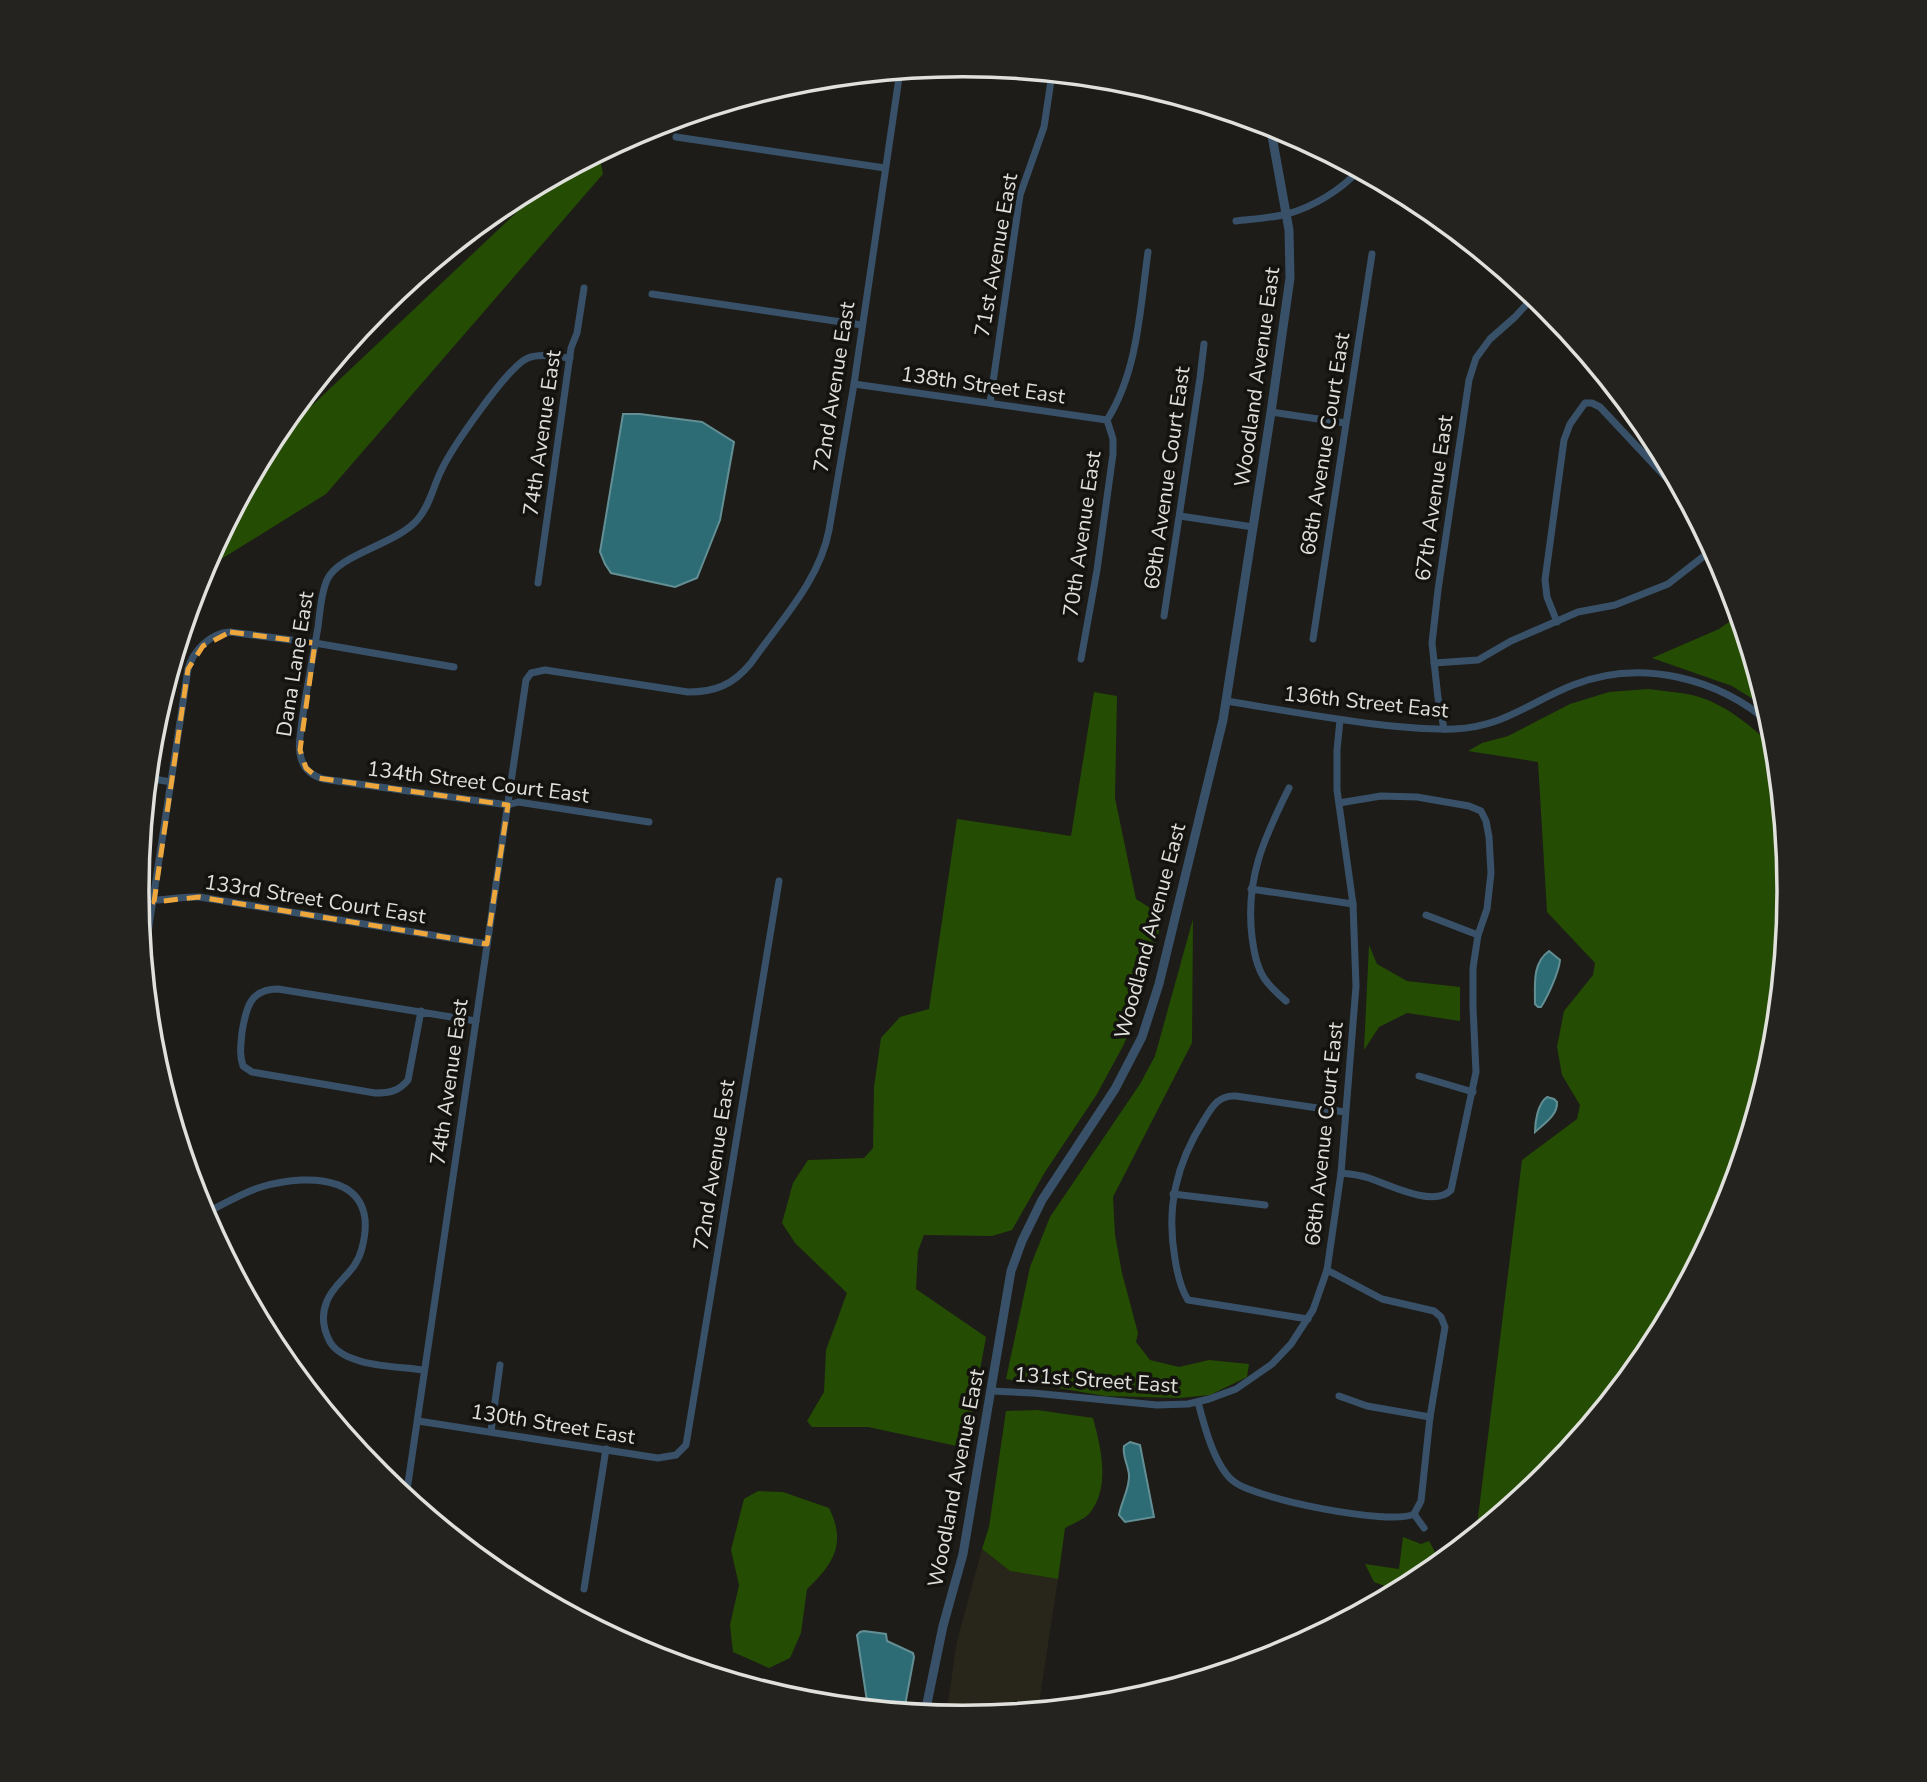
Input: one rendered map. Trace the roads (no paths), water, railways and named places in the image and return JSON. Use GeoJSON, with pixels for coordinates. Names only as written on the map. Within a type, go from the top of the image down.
{"type":"FeatureCollection","features":[{"type":"Feature","properties":{"kind":"street","name":"72nd Avenue East"},"geometry":{"type":"LineString","coordinates":[[531,673],[545,670],[688,692],[716,690],[734,681],[751,663],[813,577],[826,549],[854,384],[899,80]]}},
{"type":"Feature","properties":{"kind":"street","name":"71st Avenue East"},"geometry":{"type":"LineString","coordinates":[[989,403],[1020,195],[1044,127],[1051,82]]}},
{"type":"Feature","properties":{"kind":"street"},"geometry":{"type":"LineString","coordinates":[[676,137],[886,169]]}},
{"type":"Feature","properties":{"kind":"street","name":"Woodland Avenue East"},"geometry":{"type":"LineString","coordinates":[[927,1704],[940,1639],[962,1555],[1008,1283],[1030,1221],[1115,1090],[1142,1037],[1159,984],[1226,701],[1290,278],[1291,254],[1286,214],[1272,138]]}},
{"type":"Feature","properties":{"kind":"street"},"geometry":{"type":"LineString","coordinates":[[1236,221],[1286,214],[1320,200],[1352,176]]}},
{"type":"Feature","properties":{"kind":"street"},"geometry":{"type":"LineString","coordinates":[[1107,421],[1116,407],[1131,367],[1148,252]]}},
{"type":"Feature","properties":{"kind":"street","name":"68th Avenue Court East"},"geometry":{"type":"LineString","coordinates":[[1312,639],[1372,254]]}},
{"type":"Feature","properties":{"kind":"street","name":"74th Avenue East"},"geometry":{"type":"LineString","coordinates":[[538,583],[571,348],[577,333],[584,288]]}},
{"type":"Feature","properties":{"kind":"street"},"geometry":{"type":"LineString","coordinates":[[652,294],[862,325]]}},
{"type":"Feature","properties":{"kind":"street","name":"67th Avenue East"},"geometry":{"type":"LineString","coordinates":[[1444,729],[1432,643],[1469,380],[1476,358],[1490,339],[1527,304]]}},
{"type":"Feature","properties":{"kind":"street","name":"69th Avenue Court East"},"geometry":{"type":"LineString","coordinates":[[1164,616],[1204,344]]}},
{"type":"Feature","properties":{"kind":"street","name":"Dana Lane East"},"geometry":{"type":"LineString","coordinates":[[306,768],[301,757],[300,738],[324,590],[331,573],[361,553],[396,537],[417,521],[425,510],[439,474],[456,442],[522,361],[541,356],[570,358]]}},
{"type":"Feature","properties":{"kind":"street","name":"138th Street East"},"geometry":{"type":"LineString","coordinates":[[854,384],[1107,421]]}},
{"type":"Feature","properties":{"kind":"street"},"geometry":{"type":"LineString","coordinates":[[1557,622],[1547,597],[1545,580],[1564,440],[1570,424],[1585,403],[1600,407],[1660,471]]}},
{"type":"Feature","properties":{"kind":"street"},"geometry":{"type":"LineString","coordinates":[[1271,412],[1345,423]]}},
{"type":"Feature","properties":{"kind":"street","name":"70th Avenue East"},"geometry":{"type":"LineString","coordinates":[[1081,659],[1113,454],[1113,439],[1107,421]]}},
{"type":"Feature","properties":{"kind":"street"},"geometry":{"type":"LineString","coordinates":[[1180,516],[1253,527]]}},
{"type":"Feature","properties":{"kind":"street"},"geometry":{"type":"LineString","coordinates":[[1434,663],[1478,660],[1511,641],[1578,612],[1615,606],[1668,584],[1705,555]]}},
{"type":"Feature","properties":{"kind":"street"},"geometry":{"type":"LineString","coordinates":[[150,924],[188,669],[193,657],[208,641],[222,632],[230,632],[315,643],[454,667]]}},
{"type":"Feature","properties":{"kind":"street","name":"74th Avenue East"},"geometry":{"type":"LineString","coordinates":[[408,1485],[526,680],[531,673]]}},
{"type":"Feature","properties":{"kind":"street","name":"136th Street East"},"geometry":{"type":"LineString","coordinates":[[1226,701],[1340,720],[1415,729],[1444,729],[1479,726],[1504,720],[1573,685],[1594,678],[1634,673],[1676,677],[1717,689],[1758,713]]}},
{"type":"Feature","properties":{"kind":"street","name":"68th Avenue Court East"},"geometry":{"type":"LineString","coordinates":[[1198,1402],[1236,1389],[1272,1364],[1291,1344],[1308,1319],[1320,1295],[1327,1270],[1341,1173],[1356,986],[1353,904],[1336,764],[1340,720]]}},
{"type":"Feature","properties":{"kind":"street","name":"134th Street Court East"},"geometry":{"type":"LineString","coordinates":[[306,768],[323,779],[508,805],[518,802],[649,822]]}},
{"type":"Feature","properties":{"kind":"street"},"geometry":{"type":"LineString","coordinates":[[157,780],[171,782]]}},
{"type":"Feature","properties":{"kind":"street"},"geometry":{"type":"LineString","coordinates":[[1286,1001],[1272,989],[1258,967],[1251,928],[1251,889],[1268,830],[1289,788]]}},
{"type":"Feature","properties":{"kind":"street"},"geometry":{"type":"LineString","coordinates":[[1339,803],[1381,796],[1401,796],[1469,806],[1480,811],[1486,821],[1492,873],[1487,909],[1478,935],[1472,984],[1476,1062],[1473,1092],[1454,1182],[1447,1194],[1429,1196],[1417,1195],[1369,1178],[1341,1173]]}},
{"type":"Feature","properties":{"kind":"street","name":"72nd Avenue East"},"geometry":{"type":"LineString","coordinates":[[681,1452],[686,1445],[691,1420],[779,881]]}},
{"type":"Feature","properties":{"kind":"street"},"geometry":{"type":"LineString","coordinates":[[1251,889],[1353,904]]}},
{"type":"Feature","properties":{"kind":"street","name":"133rd Street Court East"},"geometry":{"type":"LineString","coordinates":[[149,901],[199,897],[486,944]]}},
{"type":"Feature","properties":{"kind":"street"},"geometry":{"type":"LineString","coordinates":[[1426,915],[1478,935]]}},
{"type":"Feature","properties":{"kind":"street"},"geometry":{"type":"LineString","coordinates":[[421,1011],[408,1080],[402,1087],[388,1093],[246,1070],[243,1066],[240,1050],[245,1016],[252,1000],[259,993],[270,989],[421,1011],[476,1021]]}},
{"type":"Feature","properties":{"kind":"street"},"geometry":{"type":"LineString","coordinates":[[1419,1076],[1473,1092]]}},
{"type":"Feature","properties":{"kind":"street"},"geometry":{"type":"LineString","coordinates":[[1308,1319],[1195,1302],[1186,1298],[1176,1265],[1171,1233],[1173,1194],[1192,1139],[1217,1100],[1228,1096],[1345,1112]]}},
{"type":"Feature","properties":{"kind":"street"},"geometry":{"type":"LineString","coordinates":[[214,1209],[242,1194],[292,1181],[328,1182],[344,1187],[357,1197],[364,1212],[365,1234],[358,1261],[327,1301],[323,1314],[327,1335],[333,1347],[348,1358],[424,1370]]}},
{"type":"Feature","properties":{"kind":"street"},"geometry":{"type":"LineString","coordinates":[[1173,1194],[1265,1205]]}},
{"type":"Feature","properties":{"kind":"street"},"geometry":{"type":"LineString","coordinates":[[1198,1402],[1212,1446],[1229,1478],[1250,1491],[1297,1504],[1390,1518],[1408,1518],[1414,1514],[1421,1501],[1430,1417],[1445,1327],[1439,1314],[1434,1311],[1382,1298],[1327,1270]]}},
{"type":"Feature","properties":{"kind":"street"},"geometry":{"type":"LineString","coordinates":[[491,1431],[500,1365]]}},
{"type":"Feature","properties":{"kind":"street","name":"131st Street East"},"geometry":{"type":"LineString","coordinates":[[991,1391],[1061,1395],[1136,1404],[1174,1405],[1198,1402]]}},
{"type":"Feature","properties":{"kind":"street"},"geometry":{"type":"LineString","coordinates":[[1339,1396],[1367,1406],[1430,1417]]}},
{"type":"Feature","properties":{"kind":"street","name":"130th Street East"},"geometry":{"type":"LineString","coordinates":[[418,1421],[659,1458],[681,1452]]}},
{"type":"Feature","properties":{"kind":"street"},"geometry":{"type":"LineString","coordinates":[[584,1590],[606,1449]]}},
{"type":"Feature","properties":{"kind":"street"},"geometry":{"type":"LineString","coordinates":[[1414,1514],[1424,1528]]}},
{"type":"Feature","properties":{"kind":"water"},"geometry":{"type":"Polygon","coordinates":[[[623,414],[702,422],[734,442],[720,520],[697,578],[675,587],[611,573],[600,552],[623,414]]]}},
{"type":"Feature","properties":{"kind":"water"},"geometry":{"type":"Polygon","coordinates":[[[1549,951],[1560,960],[1547,997],[1541,1007],[1538,1007],[1535,1004],[1537,968],[1549,951]]]}},
{"type":"Feature","properties":{"kind":"water"},"geometry":{"type":"Polygon","coordinates":[[[1547,1097],[1557,1102],[1557,1107],[1550,1119],[1535,1132],[1539,1108],[1547,1097]]]}},
{"type":"Feature","properties":{"kind":"water"},"geometry":{"type":"Polygon","coordinates":[[[1130,1442],[1140,1445],[1154,1517],[1125,1522],[1119,1515],[1129,1480],[1124,1446],[1130,1442]]]}},
{"type":"Feature","properties":{"kind":"water"},"geometry":{"type":"Polygon","coordinates":[[[860,1632],[886,1634],[887,1641],[913,1653],[906,1703],[867,1699],[857,1635],[860,1632]]]}}]}
